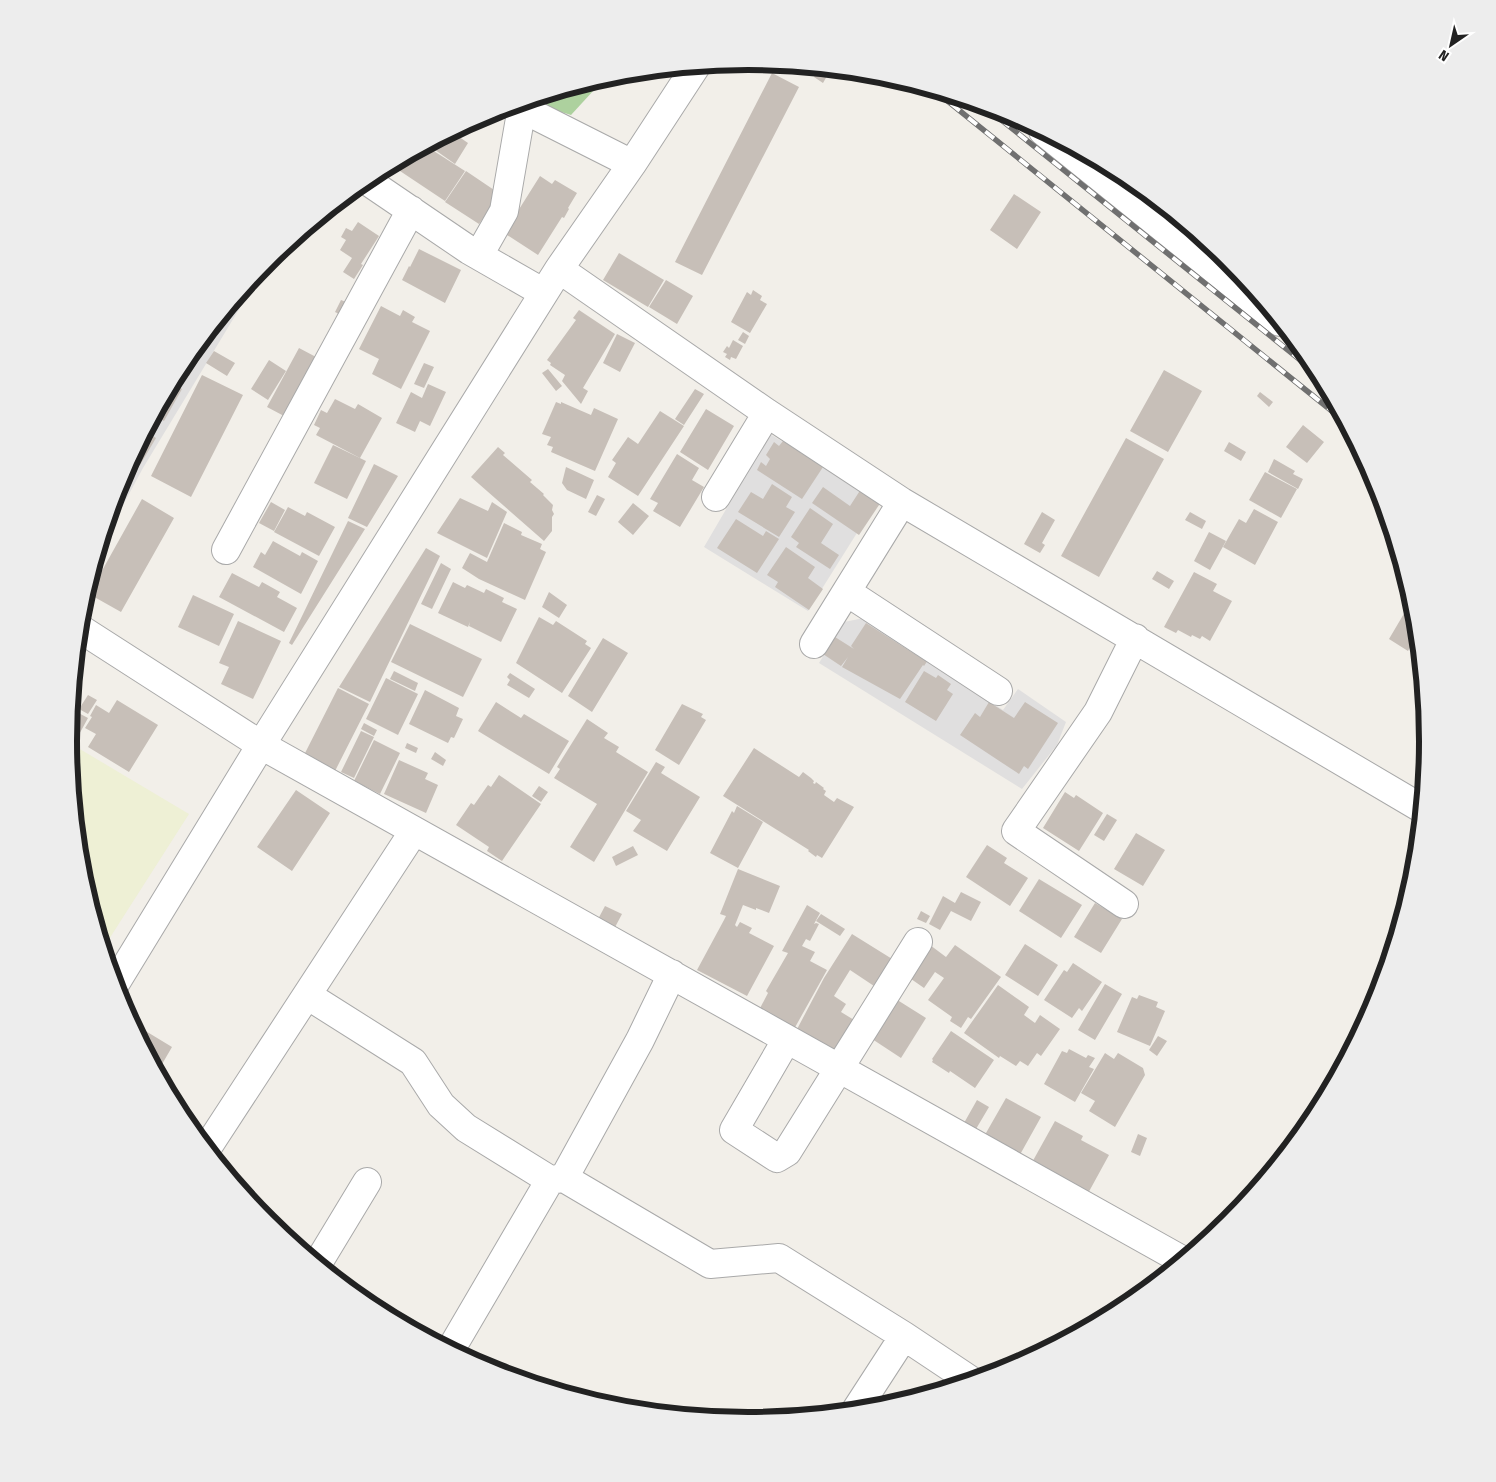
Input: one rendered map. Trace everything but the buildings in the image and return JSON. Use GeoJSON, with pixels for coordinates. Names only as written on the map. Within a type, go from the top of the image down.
{"type":"FeatureCollection","features":[{"type":"Feature","properties":{"kind":"street"},"geometry":{"type":"LineString","coordinates":[[120,976],[261,745],[559,269],[632,164],[692,72]]}},
{"type":"Feature","properties":{"kind":"street"},"geometry":{"type":"LineString","coordinates":[[524,109],[632,164]]}},
{"type":"Feature","properties":{"kind":"street"},"geometry":{"type":"LineString","coordinates":[[479,255],[504,211],[518,111]]}},
{"type":"Feature","properties":{"kind":"street"},"geometry":{"type":"LineString","coordinates":[[1066,150],[1253,301]]}},
{"type":"Feature","properties":{"kind":"street"},"geometry":{"type":"LineString","coordinates":[[373,185],[479,255],[544,293]]}},
{"type":"Feature","properties":{"kind":"street"},"geometry":{"type":"LineString","coordinates":[[226,550],[412,210]]}},
{"type":"Feature","properties":{"kind":"street"},"geometry":{"type":"LineString","coordinates":[[559,269],[767,414],[902,502],[1416,805]]}},
{"type":"Feature","properties":{"kind":"street"},"geometry":{"type":"LineString","coordinates":[[716,497],[767,414]]}},
{"type":"Feature","properties":{"kind":"street"},"geometry":{"type":"LineString","coordinates":[[814,644],[902,502]]}},
{"type":"Feature","properties":{"kind":"street"},"geometry":{"type":"LineString","coordinates":[[847,592],[998,691]]}},
{"type":"Feature","properties":{"kind":"street"},"geometry":{"type":"LineString","coordinates":[[86,633],[261,745],[1176,1257]]}},
{"type":"Feature","properties":{"kind":"street"},"geometry":{"type":"LineString","coordinates":[[1124,904],[1016,831],[1098,712],[1135,638]]}},
{"type":"Feature","properties":{"kind":"street"},"geometry":{"type":"LineString","coordinates":[[210,1141],[414,831]]}},
{"type":"Feature","properties":{"kind":"street"},"geometry":{"type":"LineString","coordinates":[[787,1039],[734,1130],[777,1158],[787,1152],[918,942]]}},
{"type":"Feature","properties":{"kind":"street"},"geometry":{"type":"LineString","coordinates":[[454,1344],[557,1179],[640,1040],[672,974]]}},
{"type":"Feature","properties":{"kind":"street"},"geometry":{"type":"LineString","coordinates":[[307,995],[413,1062],[441,1105],[466,1128],[710,1264],[779,1258],[964,1376]]}},
{"type":"Feature","properties":{"kind":"street"},"geometry":{"type":"LineString","coordinates":[[321,1258],[367,1182]]}},
{"type":"Feature","properties":{"kind":"street"},"geometry":{"type":"LineString","coordinates":[[861,1402],[904,1336]]}},
{"type":"Feature","properties":{"kind":"shaded area"},"geometry":{"type":"Polygon","coordinates":[[[247,295],[143,468],[114,521],[128,484],[146,444],[167,405],[190,368],[247,295]]]}},
{"type":"Feature","properties":{"kind":"shaded area"},"geometry":{"type":"Polygon","coordinates":[[[770,434],[877,501],[808,611],[704,547],[770,434]]]}},
{"type":"Feature","properties":{"kind":"shaded area"},"geometry":{"type":"Polygon","coordinates":[[[864,618],[1003,710],[1018,689],[1066,722],[1057,745],[1022,789],[819,663],[844,622],[864,618]]]}},
{"type":"Feature","properties":{"kind":"green space"},"geometry":{"type":"Polygon","coordinates":[[[596,88],[571,115],[537,104],[596,88]]]}},
{"type":"Feature","properties":{"kind":"green space"},"geometry":{"type":"Polygon","coordinates":[[[77,747],[189,814],[108,941],[90,872],[83,829],[78,785],[77,747]]]}},
{"type":"Feature","properties":{"kind":"railway"},"geometry":{"type":"LineString","coordinates":[[948,101],[1332,411]]}},
{"type":"Feature","properties":{"kind":"railway"},"geometry":{"type":"LineString","coordinates":[[1001,119],[1300,359]]}}]}
